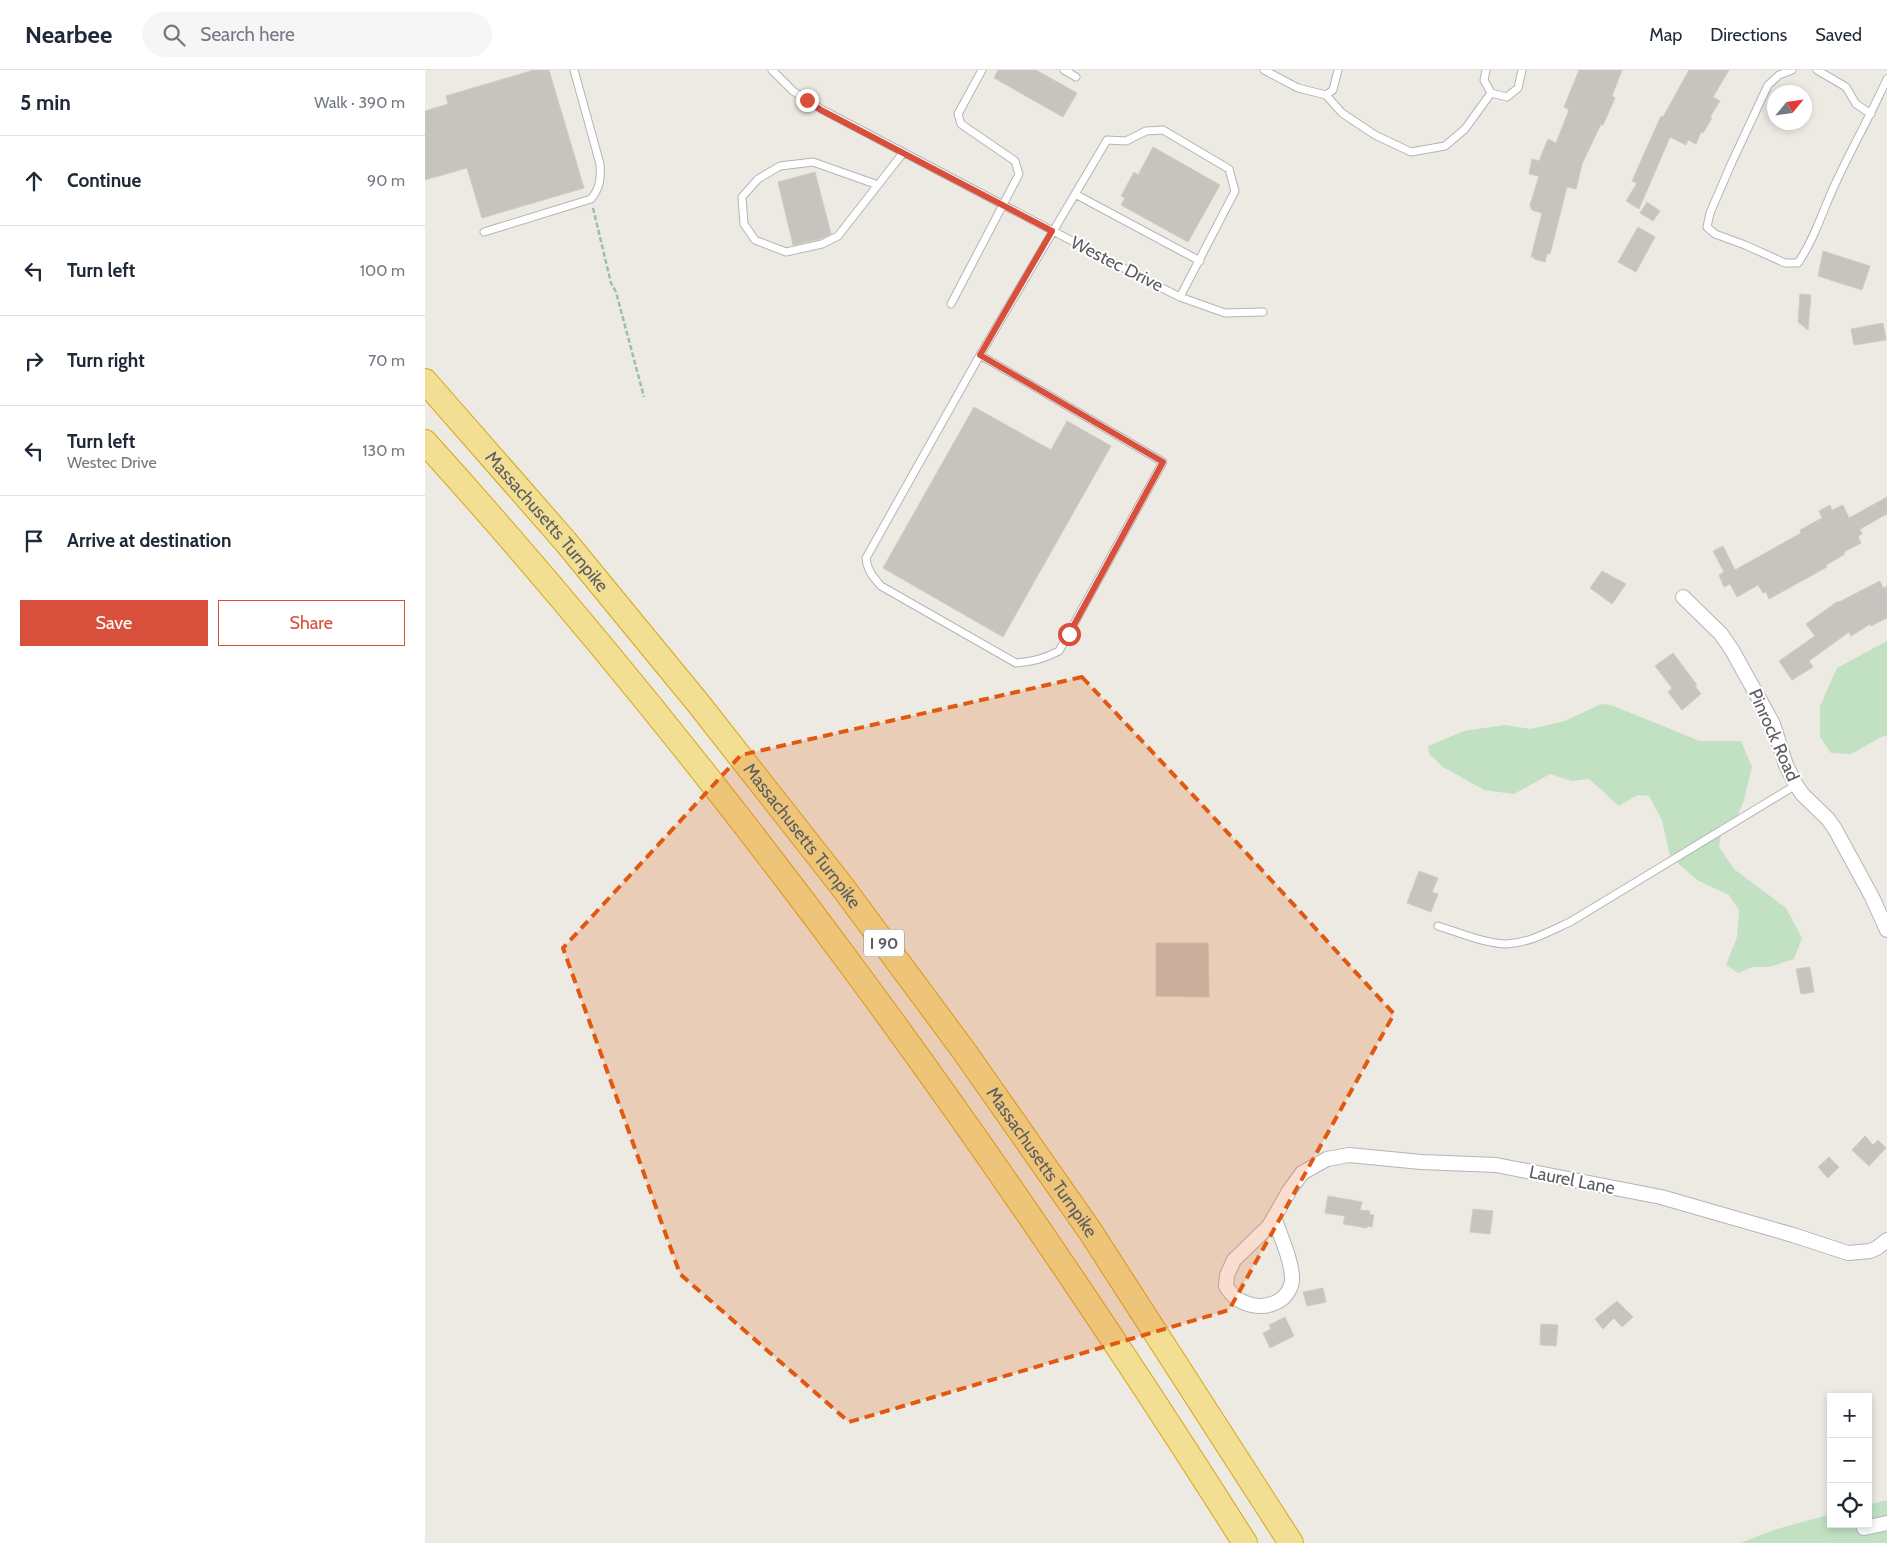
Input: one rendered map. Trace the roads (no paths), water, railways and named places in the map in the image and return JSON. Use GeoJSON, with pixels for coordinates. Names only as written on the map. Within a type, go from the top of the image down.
{"type":"FeatureCollection","features":[{"type":"Feature","properties":{"kind":"highway","name":"Massachusetts Turnpike"},"geometry":{"type":"LineString","coordinates":[[425,382],[565,541],[697,703],[841,885],[964,1051],[1090,1231],[1291,1543]]}},
{"type":"Feature","properties":{"kind":"highway","name":"I 90"},"geometry":{"type":"LineString","coordinates":[[425,442],[585,625],[672,733],[857,972],[1052,1248],[1180,1440],[1245,1543]]}},
{"type":"Feature","properties":{"kind":"street","name":"Pinrock Road"},"geometry":{"type":"LineString","coordinates":[[1683,597],[1721,634],[1733,650],[1773,724],[1786,764],[1797,785],[1803,795],[1835,829],[1872,897],[1887,930]]}},
{"type":"Feature","properties":{"kind":"street","name":"Laurel Lane"},"geometry":{"type":"LineString","coordinates":[[1274,1217],[1290,1264],[1292,1282],[1286,1295],[1275,1304],[1262,1307],[1251,1305],[1236,1298],[1229,1291],[1226,1283],[1227,1275],[1234,1260],[1265,1229],[1295,1181],[1309,1168],[1337,1156],[1359,1155],[1421,1162],[1496,1165],[1661,1197],[1848,1253],[1870,1252],[1887,1240]]}},
{"type":"Feature","properties":{"kind":"street"},"geometry":{"type":"LineString","coordinates":[[1872,1526],[1887,1523]]}},
{"type":"Feature","properties":{"kind":"lane"},"geometry":{"type":"LineString","coordinates":[[484,232],[591,199],[598,190],[599,164],[573,70]]}},
{"type":"Feature","properties":{"kind":"lane","name":"Westec Drive"},"geometry":{"type":"LineString","coordinates":[[773,70],[793,91],[821,110],[1180,297],[1225,313],[1263,312]]}},
{"type":"Feature","properties":{"kind":"lane"},"geometry":{"type":"LineString","coordinates":[[951,304],[1019,174],[1015,161],[961,124],[958,114],[982,70]]}},
{"type":"Feature","properties":{"kind":"lane"},"geometry":{"type":"LineString","coordinates":[[1064,70],[1077,77]]}},
{"type":"Feature","properties":{"kind":"lane"},"geometry":{"type":"LineString","coordinates":[[1264,70],[1298,88],[1326,95],[1342,113],[1375,135],[1411,152],[1445,146],[1465,130],[1491,93]]}},
{"type":"Feature","properties":{"kind":"lane"},"geometry":{"type":"LineString","coordinates":[[1326,95],[1333,90],[1338,70]]}},
{"type":"Feature","properties":{"kind":"lane"},"geometry":{"type":"LineString","coordinates":[[1486,70],[1484,80],[1491,93],[1507,98],[1518,88],[1522,70]]}},
{"type":"Feature","properties":{"kind":"lane"},"geometry":{"type":"LineString","coordinates":[[1792,70],[1779,75],[1769,85],[1732,162],[1710,213],[1707,227],[1715,234],[1745,245],[1785,264],[1798,263],[1808,248],[1822,219],[1836,181],[1887,80]]}},
{"type":"Feature","properties":{"kind":"lane"},"geometry":{"type":"LineString","coordinates":[[1817,70],[1847,87],[1856,104],[1871,114]]}},
{"type":"Feature","properties":{"kind":"lane"},"geometry":{"type":"LineString","coordinates":[[980,355],[1163,462],[1059,651],[1047,658],[1033,662],[1016,663],[881,586],[867,567],[866,558],[980,355],[1107,140],[1126,141],[1146,132],[1163,130],[1229,169],[1235,191],[1180,297]]}},
{"type":"Feature","properties":{"kind":"lane"},"geometry":{"type":"LineString","coordinates":[[878,185],[813,162],[780,166],[758,179],[742,197],[744,224],[755,240],[786,252],[822,244],[838,236],[878,185],[903,153]]}},
{"type":"Feature","properties":{"kind":"lane"},"geometry":{"type":"LineString","coordinates":[[1075,194],[1200,261]]}},
{"type":"Feature","properties":{"kind":"lane"},"geometry":{"type":"LineString","coordinates":[[1438,926],[1481,939],[1506,944],[1532,939],[1570,922],[1797,785]]}}]}
